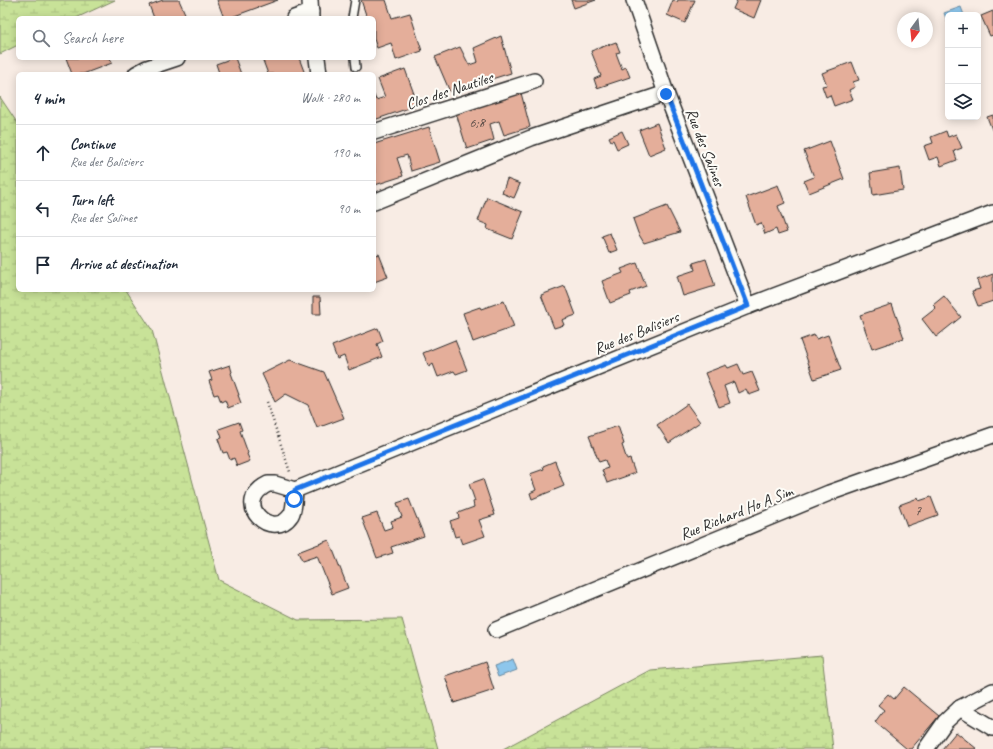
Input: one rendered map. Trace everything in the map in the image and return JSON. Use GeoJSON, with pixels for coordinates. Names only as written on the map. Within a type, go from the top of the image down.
{"type":"FeatureCollection","features":[{"type":"Feature","properties":{"kind":"street","name":"Rue des Salines"},"geometry":{"type":"LineString","coordinates":[[634,0],[666,94],[748,306]]}},
{"type":"Feature","properties":{"kind":"street"},"geometry":{"type":"LineString","coordinates":[[298,16],[311,10]]}},
{"type":"Feature","properties":{"kind":"street"},"geometry":{"type":"LineString","coordinates":[[140,72],[171,60]]}},
{"type":"Feature","properties":{"kind":"street"},"geometry":{"type":"LineString","coordinates":[[317,60],[319,72]]}},
{"type":"Feature","properties":{"kind":"street","name":"Clos des Nautiles"},"geometry":{"type":"LineString","coordinates":[[376,131],[534,81]]}},
{"type":"Feature","properties":{"kind":"street"},"geometry":{"type":"LineString","coordinates":[[376,201],[531,138],[666,94]]}},
{"type":"Feature","properties":{"kind":"street","name":"Rue des Balisiers"},"geometry":{"type":"LineString","coordinates":[[295,490],[748,306],[993,213]]}},
{"type":"Feature","properties":{"kind":"street","name":"Rue Richard Ho A Sim"},"geometry":{"type":"LineString","coordinates":[[496,630],[829,493],[993,435]]}},
{"type":"Feature","properties":{"kind":"street"},"geometry":{"type":"LineString","coordinates":[[926,749],[945,722],[960,708],[993,691]]}},
{"type":"Feature","properties":{"kind":"street"},"geometry":{"type":"LineString","coordinates":[[960,708],[993,728]]}},
{"type":"Feature","properties":{"kind":"lane"},"geometry":{"type":"LineString","coordinates":[[352,16],[355,0]]}},
{"type":"Feature","properties":{"kind":"lane"},"geometry":{"type":"LineString","coordinates":[[355,60],[356,67]]}},
{"type":"Feature","properties":{"kind":"path"},"geometry":{"type":"LineString","coordinates":[[267,402],[295,490]]}},
{"type":"Feature","properties":{"kind":"green space"},"geometry":{"type":"Polygon","coordinates":[[[0,0],[115,0],[80,16],[16,16],[16,46],[0,54],[0,0]]]}},
{"type":"Feature","properties":{"kind":"green space"},"geometry":{"type":"Polygon","coordinates":[[[0,97],[16,121],[16,292],[127,292],[152,330],[219,580],[298,620],[402,619],[438,749],[0,749],[0,97]]]}},
{"type":"Feature","properties":{"kind":"green space"},"geometry":{"type":"Polygon","coordinates":[[[822,655],[833,749],[503,749],[650,670],[822,655]]]}},
{"type":"Feature","properties":{"kind":"water"},"geometry":{"type":"Polygon","coordinates":[[[961,7],[963,12],[947,12],[961,7]]]}},
{"type":"Feature","properties":{"kind":"water"},"geometry":{"type":"Polygon","coordinates":[[[513,659],[517,670],[498,677],[494,666],[513,659]]]}},
{"type":"Feature","properties":{"kind":"building"},"geometry":{"type":"Polygon","coordinates":[[[163,0],[179,0],[186,16],[153,16],[149,5],[163,0]]]}},
{"type":"Feature","properties":{"kind":"building"},"geometry":{"type":"Polygon","coordinates":[[[217,0],[278,0],[234,16],[223,16],[217,0]]]}},
{"type":"Feature","properties":{"kind":"building"},"geometry":{"type":"Polygon","coordinates":[[[361,0],[386,0],[392,18],[410,13],[422,51],[396,60],[391,43],[377,48],[376,16],[366,16],[361,0]]]}},
{"type":"Feature","properties":{"kind":"building"},"geometry":{"type":"Polygon","coordinates":[[[571,0],[596,0],[574,8],[571,0]]]}},
{"type":"Feature","properties":{"kind":"building"},"geometry":{"type":"Polygon","coordinates":[[[673,0],[677,2],[678,0],[695,0],[685,23],[667,15],[673,0]]]}},
{"type":"Feature","properties":{"kind":"building"},"geometry":{"type":"Polygon","coordinates":[[[737,0],[761,0],[754,18],[733,9],[737,0]]]}},
{"type":"Feature","properties":{"kind":"building"},"geometry":{"type":"Polygon","coordinates":[[[993,11],[993,35],[990,36],[981,16],[993,11]]]}},
{"type":"Feature","properties":{"kind":"building"},"geometry":{"type":"Polygon","coordinates":[[[501,36],[511,73],[450,92],[435,57],[460,47],[469,65],[478,62],[474,48],[501,36]]]}},
{"type":"Feature","properties":{"kind":"building"},"geometry":{"type":"Polygon","coordinates":[[[616,42],[620,52],[616,53],[622,69],[626,67],[630,77],[597,88],[594,79],[601,76],[591,51],[616,42]]]}},
{"type":"Feature","properties":{"kind":"building"},"geometry":{"type":"Polygon","coordinates":[[[67,60],[111,60],[112,63],[88,72],[71,72],[67,60]]]}},
{"type":"Feature","properties":{"kind":"building"},"geometry":{"type":"Polygon","coordinates":[[[227,60],[236,60],[240,72],[219,72],[216,64],[227,60]]]}},
{"type":"Feature","properties":{"kind":"building"},"geometry":{"type":"Polygon","coordinates":[[[263,60],[300,60],[304,72],[267,72],[263,60]]]}},
{"type":"Feature","properties":{"kind":"building"},"geometry":{"type":"Polygon","coordinates":[[[852,62],[859,80],[853,82],[855,87],[849,90],[853,99],[834,106],[830,95],[826,97],[822,86],[827,85],[822,73],[852,62]]]}},
{"type":"Feature","properties":{"kind":"building"},"geometry":{"type":"Polygon","coordinates":[[[405,69],[418,105],[376,119],[376,100],[385,97],[378,79],[405,69]]]}},
{"type":"Feature","properties":{"kind":"building"},"geometry":{"type":"Polygon","coordinates":[[[521,93],[530,127],[504,135],[499,121],[490,124],[494,140],[467,149],[456,113],[521,93]]]}},
{"type":"Feature","properties":{"kind":"building"},"geometry":{"type":"Polygon","coordinates":[[[993,115],[993,132],[987,117],[993,115]]]}},
{"type":"Feature","properties":{"kind":"building"},"geometry":{"type":"Polygon","coordinates":[[[657,123],[666,148],[649,155],[639,130],[657,123]]]}},
{"type":"Feature","properties":{"kind":"building"},"geometry":{"type":"Polygon","coordinates":[[[429,127],[440,162],[411,171],[407,155],[397,158],[403,176],[376,185],[376,143],[429,127]]]}},
{"type":"Feature","properties":{"kind":"building"},"geometry":{"type":"Polygon","coordinates":[[[622,131],[628,144],[617,149],[613,140],[611,141],[609,137],[622,131]]]}},
{"type":"Feature","properties":{"kind":"building"},"geometry":{"type":"Polygon","coordinates":[[[946,131],[948,137],[956,134],[962,148],[954,151],[957,160],[941,166],[938,157],[929,160],[924,146],[933,143],[931,137],[946,131]]]}},
{"type":"Feature","properties":{"kind":"building"},"geometry":{"type":"Polygon","coordinates":[[[830,141],[844,179],[809,193],[804,181],[814,177],[804,151],[830,141]]]}},
{"type":"Feature","properties":{"kind":"building"},"geometry":{"type":"Polygon","coordinates":[[[900,168],[903,190],[873,195],[870,173],[900,168]]]}},
{"type":"Feature","properties":{"kind":"building"},"geometry":{"type":"Polygon","coordinates":[[[507,179],[520,184],[514,198],[502,193],[507,179]]]}},
{"type":"Feature","properties":{"kind":"building"},"geometry":{"type":"Polygon","coordinates":[[[778,185],[785,203],[778,206],[787,232],[778,235],[776,229],[765,234],[761,223],[756,225],[746,197],[778,185]]]}},
{"type":"Feature","properties":{"kind":"building"},"geometry":{"type":"Polygon","coordinates":[[[487,197],[523,212],[512,239],[487,229],[488,225],[478,221],[487,197]]]}},
{"type":"Feature","properties":{"kind":"building"},"geometry":{"type":"Polygon","coordinates":[[[667,206],[680,232],[644,243],[638,233],[633,219],[667,206]]]}},
{"type":"Feature","properties":{"kind":"building"},"geometry":{"type":"Polygon","coordinates":[[[610,233],[617,250],[609,253],[602,236],[610,233]]]}},
{"type":"Feature","properties":{"kind":"building"},"geometry":{"type":"Polygon","coordinates":[[[379,254],[388,277],[376,281],[376,255],[379,254]]]}},
{"type":"Feature","properties":{"kind":"building"},"geometry":{"type":"Polygon","coordinates":[[[706,259],[715,286],[683,296],[677,276],[695,270],[693,263],[706,259]]]}},
{"type":"Feature","properties":{"kind":"building"},"geometry":{"type":"Polygon","coordinates":[[[637,263],[646,286],[630,292],[631,295],[610,303],[602,281],[623,273],[621,269],[637,263]]]}},
{"type":"Feature","properties":{"kind":"building"},"geometry":{"type":"Polygon","coordinates":[[[993,274],[993,301],[978,306],[972,291],[980,289],[977,280],[993,274]]]}},
{"type":"Feature","properties":{"kind":"building"},"geometry":{"type":"Polygon","coordinates":[[[565,286],[576,315],[562,320],[564,325],[554,328],[541,295],[565,286]]]}},
{"type":"Feature","properties":{"kind":"building"},"geometry":{"type":"Polygon","coordinates":[[[944,296],[961,317],[936,337],[922,319],[936,308],[933,305],[944,296]]]}},
{"type":"Feature","properties":{"kind":"building"},"geometry":{"type":"Polygon","coordinates":[[[313,297],[320,297],[321,314],[313,314],[313,297]]]}},
{"type":"Feature","properties":{"kind":"building"},"geometry":{"type":"Polygon","coordinates":[[[504,301],[514,327],[473,342],[463,313],[480,307],[481,309],[504,301]]]}},
{"type":"Feature","properties":{"kind":"building"},"geometry":{"type":"Polygon","coordinates":[[[892,304],[904,338],[872,349],[860,315],[892,304]]]}},
{"type":"Feature","properties":{"kind":"building"},"geometry":{"type":"Polygon","coordinates":[[[378,328],[383,341],[377,344],[382,357],[349,370],[344,356],[337,359],[332,346],[378,328]]]}},
{"type":"Feature","properties":{"kind":"building"},"geometry":{"type":"Polygon","coordinates":[[[814,335],[816,339],[828,335],[841,370],[814,379],[800,340],[814,335]]]}},
{"type":"Feature","properties":{"kind":"building"},"geometry":{"type":"Polygon","coordinates":[[[455,340],[467,370],[456,374],[454,371],[438,377],[433,364],[429,367],[423,353],[455,340]]]}},
{"type":"Feature","properties":{"kind":"building"},"geometry":{"type":"Polygon","coordinates":[[[290,360],[324,372],[344,418],[317,428],[308,405],[286,394],[275,402],[262,374],[290,360]]]}},
{"type":"Feature","properties":{"kind":"building"},"geometry":{"type":"Polygon","coordinates":[[[738,364],[743,375],[752,372],[760,391],[749,395],[746,389],[738,393],[734,382],[724,386],[730,403],[719,407],[705,373],[726,365],[728,368],[738,364]]]}},
{"type":"Feature","properties":{"kind":"building"},"geometry":{"type":"Polygon","coordinates":[[[230,365],[231,373],[241,403],[228,408],[225,400],[221,402],[218,394],[214,395],[209,381],[212,380],[209,372],[230,365]]]}},
{"type":"Feature","properties":{"kind":"building"},"geometry":{"type":"Polygon","coordinates":[[[687,404],[700,422],[669,443],[657,425],[687,404]]]}},
{"type":"Feature","properties":{"kind":"building"},"geometry":{"type":"Polygon","coordinates":[[[239,422],[242,430],[240,431],[250,461],[237,466],[234,458],[230,460],[227,452],[223,453],[218,439],[222,438],[219,429],[239,422]]]}},
{"type":"Feature","properties":{"kind":"building"},"geometry":{"type":"Polygon","coordinates":[[[618,426],[627,460],[630,459],[635,473],[607,483],[602,470],[608,468],[605,460],[599,462],[589,436],[618,426]]]}},
{"type":"Feature","properties":{"kind":"building"},"geometry":{"type":"Polygon","coordinates":[[[555,461],[564,486],[532,499],[530,493],[536,490],[530,474],[544,469],[543,466],[555,461]]]}},
{"type":"Feature","properties":{"kind":"building"},"geometry":{"type":"Polygon","coordinates":[[[483,479],[495,515],[479,520],[485,536],[462,544],[459,536],[455,537],[450,521],[459,518],[458,513],[474,507],[473,502],[475,501],[469,484],[483,479]]]}},
{"type":"Feature","properties":{"kind":"building"},"geometry":{"type":"Polygon","coordinates":[[[931,497],[938,515],[907,526],[899,505],[918,498],[919,501],[931,497]]]}},
{"type":"Feature","properties":{"kind":"building"},"geometry":{"type":"Polygon","coordinates":[[[409,499],[424,536],[391,547],[393,553],[377,558],[362,518],[377,513],[384,530],[393,527],[391,521],[402,517],[397,503],[409,499]]]}},
{"type":"Feature","properties":{"kind":"building"},"geometry":{"type":"Polygon","coordinates":[[[329,540],[348,588],[332,594],[317,556],[302,561],[298,552],[329,540]]]}},
{"type":"Feature","properties":{"kind":"building"},"geometry":{"type":"Polygon","coordinates":[[[485,662],[494,690],[454,703],[445,676],[485,662]]]}},
{"type":"Feature","properties":{"kind":"building"},"geometry":{"type":"Polygon","coordinates":[[[904,687],[939,716],[911,749],[907,749],[875,722],[884,710],[878,705],[888,694],[894,699],[904,687]]]}},
{"type":"Feature","properties":{"kind":"building"},"geometry":{"type":"Polygon","coordinates":[[[956,732],[977,749],[942,749],[956,732]]]}},
{"type":"Feature","properties":{"kind":"route"},"geometry":{"type":"LineString","coordinates":[[294,499],[295,490],[748,306],[666,94]]}}]}
